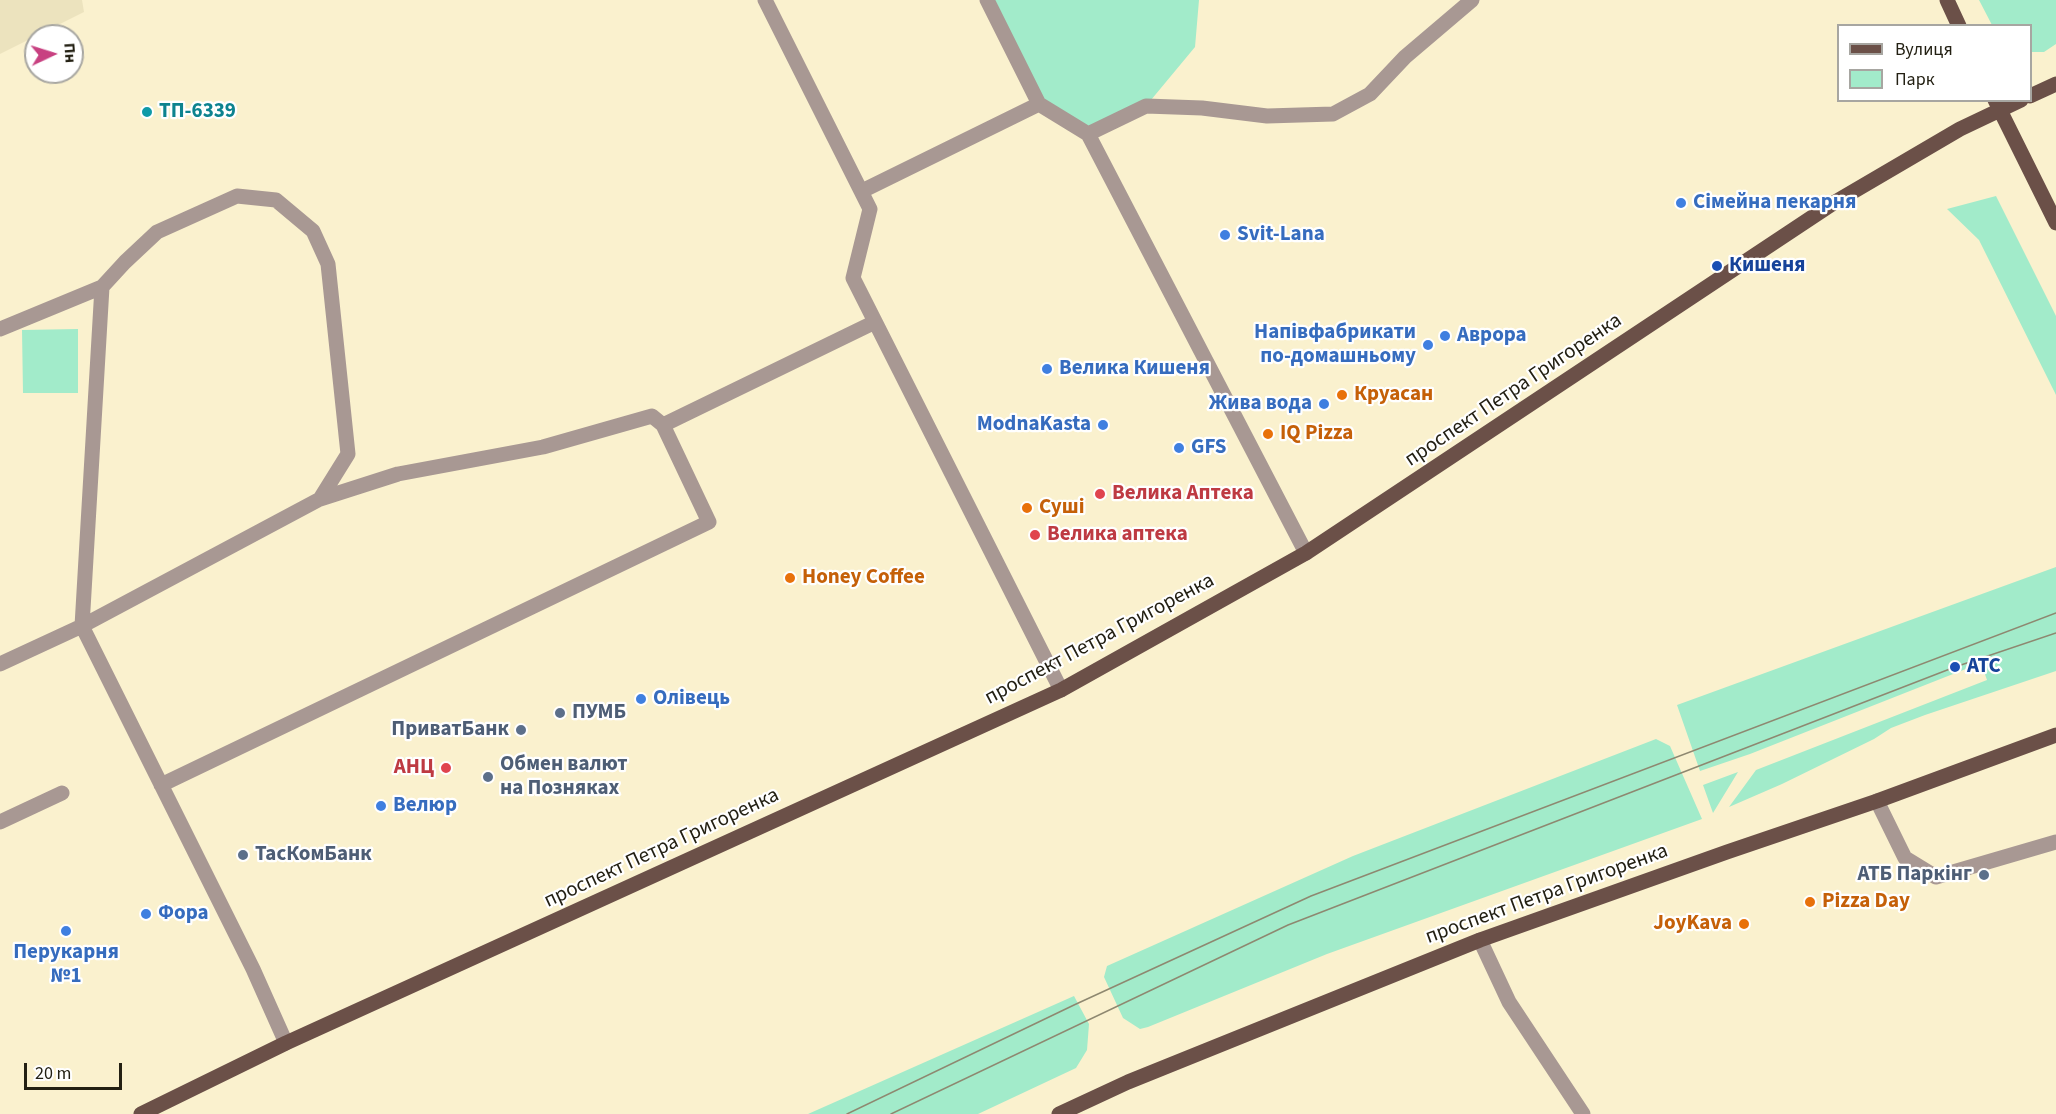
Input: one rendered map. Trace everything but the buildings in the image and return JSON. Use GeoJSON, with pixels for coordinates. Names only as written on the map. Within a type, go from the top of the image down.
{"type":"FeatureCollection","features":[{"type":"Feature","properties":{"kind":"main road"},"geometry":{"type":"LineString","coordinates":[[1947,0],[1958,24]]}},
{"type":"Feature","properties":{"kind":"main road"},"geometry":{"type":"LineString","coordinates":[[2032,96],[2056,84]]}},
{"type":"Feature","properties":{"kind":"main road","name":"проспект Петра Григоренка"},"geometry":{"type":"LineString","coordinates":[[141,1114],[286,1043],[1061,690],[1306,553],[1832,204],[1997,106],[2013,102]]}},
{"type":"Feature","properties":{"kind":"main road"},"geometry":{"type":"LineString","coordinates":[[1997,106],[2056,223]]}},
{"type":"Feature","properties":{"kind":"main road","name":"проспект Петра Григоренка"},"geometry":{"type":"LineString","coordinates":[[1059,1114],[1128,1082],[1480,940],[1876,801],[2056,735]]}},
{"type":"Feature","properties":{"kind":"lane"},"geometry":{"type":"LineString","coordinates":[[765,0],[870,209],[853,278],[1061,690]]}},
{"type":"Feature","properties":{"kind":"lane"},"geometry":{"type":"LineString","coordinates":[[987,0],[1039,104],[1088,134],[1306,553]]}},
{"type":"Feature","properties":{"kind":"lane"},"geometry":{"type":"LineString","coordinates":[[1088,134],[1146,106],[1202,108],[1267,116],[1333,114],[1370,94],[1405,57],[1472,0]]}},
{"type":"Feature","properties":{"kind":"lane"},"geometry":{"type":"LineString","coordinates":[[861,191],[1039,104]]}},
{"type":"Feature","properties":{"kind":"lane"},"geometry":{"type":"LineString","coordinates":[[0,329],[102,287],[124,262],[157,232],[237,196],[276,200],[313,231],[328,264],[348,454],[320,499]]}},
{"type":"Feature","properties":{"kind":"lane"},"geometry":{"type":"LineString","coordinates":[[102,287],[82,626],[253,969],[286,1043]]}},
{"type":"Feature","properties":{"kind":"lane"},"geometry":{"type":"LineString","coordinates":[[663,425],[875,322]]}},
{"type":"Feature","properties":{"kind":"lane"},"geometry":{"type":"LineString","coordinates":[[0,664],[82,626],[320,499],[398,474],[543,447],[652,416],[663,425],[710,522],[161,785]]}},
{"type":"Feature","properties":{"kind":"lane"},"geometry":{"type":"LineString","coordinates":[[0,822],[62,792]]}},
{"type":"Feature","properties":{"kind":"lane"},"geometry":{"type":"LineString","coordinates":[[1876,801],[1905,858],[1936,877],[2056,842]]}},
{"type":"Feature","properties":{"kind":"lane"},"geometry":{"type":"LineString","coordinates":[[1480,940],[1509,1002],[1583,1114]]}},
{"type":"Feature","properties":{"kind":"green space"},"geometry":{"type":"Polygon","coordinates":[[[987,0],[1199,0],[1195,47],[1146,106],[1088,134],[1039,104],[987,0]]]}},
{"type":"Feature","properties":{"kind":"green space"},"geometry":{"type":"Polygon","coordinates":[[[1979,0],[2056,0],[2056,44],[2044,52],[2032,52],[2032,24],[1991,24],[1979,0]]]}},
{"type":"Feature","properties":{"kind":"green space"},"geometry":{"type":"Polygon","coordinates":[[[1996,196],[2056,316],[2056,395],[1979,240],[1947,209],[1996,196]]]}},
{"type":"Feature","properties":{"kind":"green space"},"geometry":{"type":"Polygon","coordinates":[[[78,329],[78,393],[23,393],[22,330],[78,329]]]}},
{"type":"Feature","properties":{"kind":"green space"},"geometry":{"type":"Polygon","coordinates":[[[2056,567],[2056,671],[1891,728],[1874,739],[1782,784],[1729,807],[1756,770],[1987,680],[1981,663],[1750,754],[1700,771],[1677,705],[2056,567]]]}},
{"type":"Feature","properties":{"kind":"green space"},"geometry":{"type":"Polygon","coordinates":[[[1656,739],[1670,746],[1702,819],[1327,954],[1148,1027],[1140,1029],[1123,1018],[1104,977],[1107,966],[1353,856],[1656,739]]]}},
{"type":"Feature","properties":{"kind":"green space"},"geometry":{"type":"Polygon","coordinates":[[[1738,772],[1713,813],[1703,785],[1738,772]]]}},
{"type":"Feature","properties":{"kind":"green space"},"geometry":{"type":"Polygon","coordinates":[[[1074,996],[1089,1024],[1087,1050],[1076,1068],[978,1114],[808,1114],[1074,996]]]}},
{"type":"Feature","properties":{"kind":"sand"},"geometry":{"type":"Polygon","coordinates":[[[0,0],[82,0],[84,12],[60,24],[24,24],[24,42],[0,54],[0,0]]]}},
{"type":"Feature","properties":{"kind":"tram line"},"geometry":{"type":"LineString","coordinates":[[847,1114],[1074,1005],[1311,896],[2056,613]]}},
{"type":"Feature","properties":{"kind":"tram line"},"geometry":{"type":"LineString","coordinates":[[891,1114],[1288,925],[1955,667],[2056,633]]}},
{"type":"Feature","properties":{"kind":"place","name":"ТП-6339"},"geometry":{"type":"Point","coordinates":[147,112]}},
{"type":"Feature","properties":{"kind":"place","name":"Сімейна пекарня"},"geometry":{"type":"Point","coordinates":[1681,203]}},
{"type":"Feature","properties":{"kind":"place","name":"Svit-Lana"},"geometry":{"type":"Point","coordinates":[1225,235]}},
{"type":"Feature","properties":{"kind":"place","name":"Кишеня"},"geometry":{"type":"Point","coordinates":[1717,266]}},
{"type":"Feature","properties":{"kind":"place","name":"Аврора"},"geometry":{"type":"Point","coordinates":[1445,336]}},
{"type":"Feature","properties":{"kind":"place","name":"Напівфабрикати по-домашньому"},"geometry":{"type":"Point","coordinates":[1428,345]}},
{"type":"Feature","properties":{"kind":"place","name":"Велика Кишеня"},"geometry":{"type":"Point","coordinates":[1047,369]}},
{"type":"Feature","properties":{"kind":"place","name":"Круасан"},"geometry":{"type":"Point","coordinates":[1342,395]}},
{"type":"Feature","properties":{"kind":"place","name":"Жива вода"},"geometry":{"type":"Point","coordinates":[1324,404]}},
{"type":"Feature","properties":{"kind":"place","name":"ModnaKasta"},"geometry":{"type":"Point","coordinates":[1103,425]}},
{"type":"Feature","properties":{"kind":"place","name":"IQ Pizza"},"geometry":{"type":"Point","coordinates":[1268,434]}},
{"type":"Feature","properties":{"kind":"place","name":"GFS"},"geometry":{"type":"Point","coordinates":[1179,448]}},
{"type":"Feature","properties":{"kind":"place","name":"Велика Аптека"},"geometry":{"type":"Point","coordinates":[1100,494]}},
{"type":"Feature","properties":{"kind":"place","name":"Суші"},"geometry":{"type":"Point","coordinates":[1027,508]}},
{"type":"Feature","properties":{"kind":"place","name":"Велика аптека"},"geometry":{"type":"Point","coordinates":[1035,535]}},
{"type":"Feature","properties":{"kind":"place","name":"Honey Coffee"},"geometry":{"type":"Point","coordinates":[790,578]}},
{"type":"Feature","properties":{"kind":"place","name":"АТС"},"geometry":{"type":"Point","coordinates":[1955,667]}},
{"type":"Feature","properties":{"kind":"place","name":"Олівець"},"geometry":{"type":"Point","coordinates":[641,699]}},
{"type":"Feature","properties":{"kind":"place","name":"ПУМБ"},"geometry":{"type":"Point","coordinates":[560,713]}},
{"type":"Feature","properties":{"kind":"place","name":"ПриватБанк"},"geometry":{"type":"Point","coordinates":[521,730]}},
{"type":"Feature","properties":{"kind":"place","name":"АНЦ"},"geometry":{"type":"Point","coordinates":[446,768]}},
{"type":"Feature","properties":{"kind":"place","name":"Обмен валют на Позняках"},"geometry":{"type":"Point","coordinates":[488,777]}},
{"type":"Feature","properties":{"kind":"place","name":"Велюр"},"geometry":{"type":"Point","coordinates":[381,806]}},
{"type":"Feature","properties":{"kind":"place","name":"ТасКомБанк"},"geometry":{"type":"Point","coordinates":[243,855]}},
{"type":"Feature","properties":{"kind":"place","name":"АТБ Паркінг"},"geometry":{"type":"Point","coordinates":[1984,875]}},
{"type":"Feature","properties":{"kind":"place","name":"Pizza Day"},"geometry":{"type":"Point","coordinates":[1810,902]}},
{"type":"Feature","properties":{"kind":"place","name":"Фора"},"geometry":{"type":"Point","coordinates":[146,914]}},
{"type":"Feature","properties":{"kind":"place","name":"JoyKava"},"geometry":{"type":"Point","coordinates":[1744,924]}},
{"type":"Feature","properties":{"kind":"place","name":"Перукарня №1"},"geometry":{"type":"Point","coordinates":[66,931]}}]}
